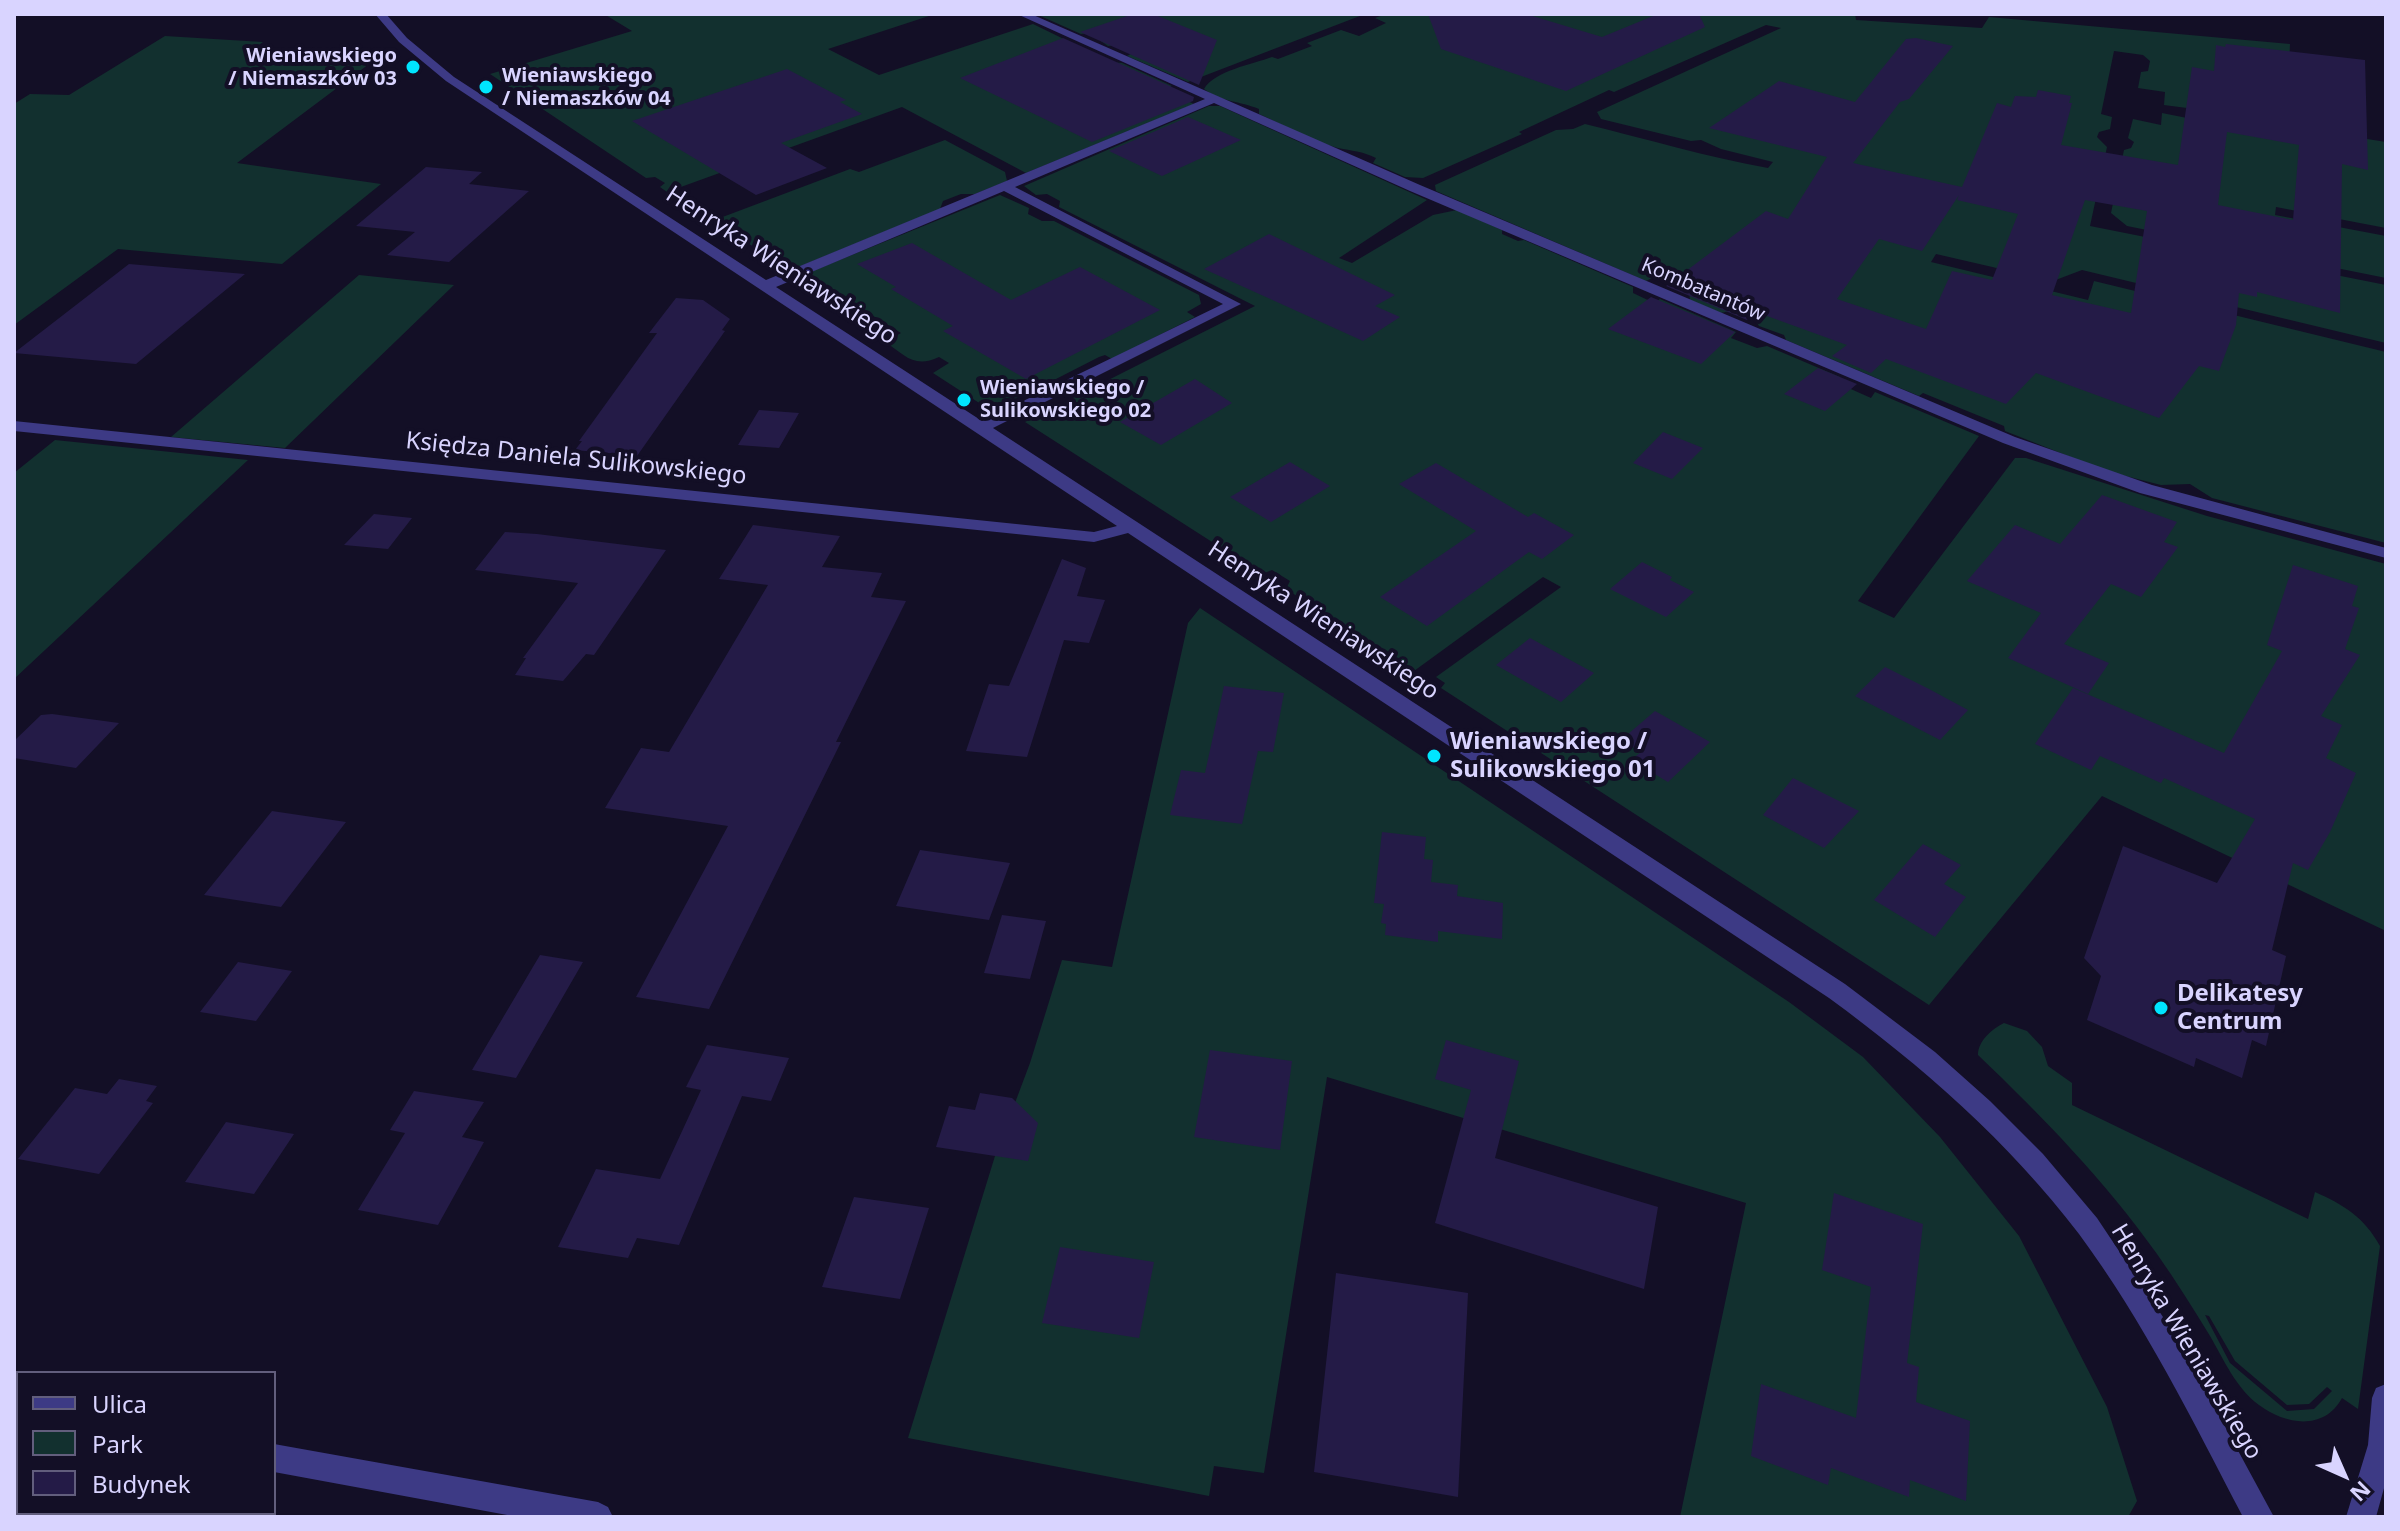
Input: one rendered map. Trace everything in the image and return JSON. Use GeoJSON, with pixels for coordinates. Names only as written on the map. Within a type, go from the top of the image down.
{"type":"FeatureCollection","features":[{"type":"Feature","properties":{"kind":"street","name":"Henryka Wieniawskiego"},"geometry":{"type":"LineString","coordinates":[[380,14],[403,40],[450,79],[1825,983],[1934,1063],[2060,1190],[2083,1222],[2125,1281],[2201,1408],[2259,1517]]}},
{"type":"Feature","properties":{"kind":"street","name":"Kombatantów"},"geometry":{"type":"LineString","coordinates":[[1022,14],[1712,316],[2047,455],[2146,489],[2386,553]]}},
{"type":"Feature","properties":{"kind":"street"},"geometry":{"type":"LineString","coordinates":[[765,286],[1215,99]]}},
{"type":"Feature","properties":{"kind":"street"},"geometry":{"type":"LineString","coordinates":[[981,428],[1234,304],[1005,187]]}},
{"type":"Feature","properties":{"kind":"street","name":"Księdza Daniela Sulikowskiego"},"geometry":{"type":"LineString","coordinates":[[14,426],[1094,537],[1132,527]]}},
{"type":"Feature","properties":{"kind":"street"},"geometry":{"type":"LineString","coordinates":[[2361,1517],[2382,1445],[2386,1398]]}},
{"type":"Feature","properties":{"kind":"street"},"geometry":{"type":"LineString","coordinates":[[276,1458],[598,1517]]}},
{"type":"Feature","properties":{"kind":"green space"},"geometry":{"type":"Polygon","coordinates":[[[604,14],[935,14],[828,49],[879,75],[1033,24],[1111,62],[1122,63],[1172,86],[1164,90],[1194,104],[1026,173],[902,107],[667,192],[660,187],[665,183],[655,177],[646,178],[490,74],[632,31],[604,14]]]}},
{"type":"Feature","properties":{"kind":"green space"},"geometry":{"type":"Polygon","coordinates":[[[1036,14],[1365,14],[1188,82],[1127,56],[1134,52],[1121,45],[1108,46],[1089,33],[1081,34],[1036,14]]]}},
{"type":"Feature","properties":{"kind":"green space"},"geometry":{"type":"Polygon","coordinates":[[[1386,14],[1855,14],[1856,20],[1982,28],[1989,17],[2290,44],[2286,126],[2386,142],[2386,228],[2276,207],[2275,215],[2386,236],[2386,278],[2127,226],[2111,213],[2124,150],[2131,148],[2134,142],[2128,138],[2133,119],[2161,125],[2162,113],[2187,118],[2187,108],[2164,105],[2165,92],[2138,88],[2141,72],[2148,71],[2150,61],[2143,55],[2114,51],[2101,114],[2112,117],[2110,129],[2099,132],[2097,137],[2107,147],[2090,226],[2386,285],[2386,343],[2082,270],[2053,281],[1936,254],[1931,262],[2088,300],[2094,281],[2386,352],[2386,543],[2212,498],[2190,484],[2161,485],[2106,471],[2005,431],[2004,426],[1923,393],[1919,396],[1786,340],[1784,335],[1759,326],[1754,318],[1759,311],[1721,313],[1690,300],[1689,292],[1654,277],[1646,281],[1436,191],[1435,185],[1556,130],[1573,129],[1585,124],[1768,168],[1773,162],[1721,149],[1701,140],[1691,141],[1601,119],[1597,112],[1781,28],[1766,25],[1614,92],[1609,90],[1519,132],[1522,134],[1423,178],[1405,177],[1373,163],[1376,158],[1318,141],[1259,114],[1259,109],[1204,89],[1225,73],[1272,57],[1278,59],[1312,46],[1307,43],[1341,30],[1359,36],[1386,23],[1375,18],[1386,14]]]}},
{"type":"Feature","properties":{"kind":"green space"},"geometry":{"type":"Polygon","coordinates":[[[165,36],[263,42],[251,51],[373,61],[237,163],[381,184],[282,264],[118,249],[14,325],[14,104],[30,94],[69,95],[165,36]]]}},
{"type":"Feature","properties":{"kind":"green space"},"geometry":{"type":"Polygon","coordinates":[[[1209,106],[1220,106],[1427,200],[1339,258],[1352,263],[1433,215],[1457,210],[1502,230],[1502,234],[1518,241],[1524,240],[1633,287],[1633,293],[1654,303],[1660,299],[1736,332],[1731,338],[1757,348],[1767,346],[1840,377],[1844,386],[1871,398],[1875,392],[1979,436],[1858,601],[1894,618],[2015,458],[2026,458],[2207,516],[2386,564],[2386,931],[2102,796],[1929,1005],[1441,688],[1445,683],[1436,677],[1561,587],[1543,577],[1414,671],[1286,589],[1290,581],[1272,570],[1262,574],[1025,422],[1255,306],[1059,207],[1060,201],[1047,194],[1036,195],[1024,186],[1209,106]]]}},
{"type":"Feature","properties":{"kind":"green space"},"geometry":{"type":"Polygon","coordinates":[[[945,140],[1005,172],[1007,181],[975,194],[961,194],[943,201],[940,209],[791,270],[712,221],[850,169],[859,172],[945,140]]]}},
{"type":"Feature","properties":{"kind":"green space"},"geometry":{"type":"Polygon","coordinates":[[[1000,195],[1029,208],[1028,214],[1042,221],[1054,221],[1199,295],[1201,304],[1187,312],[1195,317],[1112,359],[1105,355],[1099,357],[1011,402],[1014,405],[990,410],[933,373],[949,363],[939,357],[923,362],[904,356],[885,342],[901,333],[805,274],[1000,195]]]}},
{"type":"Feature","properties":{"kind":"green space"},"geometry":{"type":"Polygon","coordinates":[[[359,275],[454,285],[285,448],[171,437],[359,275]]]}},
{"type":"Feature","properties":{"kind":"green space"},"geometry":{"type":"Polygon","coordinates":[[[55,440],[248,460],[14,679],[14,473],[55,440]]]}},
{"type":"Feature","properties":{"kind":"green space"},"geometry":{"type":"Polygon","coordinates":[[[1200,608],[1789,1002],[1863,1057],[1940,1137],[2019,1236],[2107,1407],[2137,1501],[2128,1517],[1680,1517],[1746,1203],[1327,1077],[1264,1473],[1214,1466],[1209,1496],[908,1438],[995,1156],[1030,1063],[1062,960],[1112,967],[1188,623],[1200,608]]]}},
{"type":"Feature","properties":{"kind":"green space"},"geometry":{"type":"Polygon","coordinates":[[[2004,1023],[2027,1031],[2042,1047],[2048,1066],[2072,1083],[2072,1105],[2308,1219],[2315,1192],[2344,1207],[2367,1227],[2380,1246],[2358,1409],[2342,1398],[2325,1416],[2315,1420],[2292,1420],[2270,1412],[2251,1398],[2231,1373],[2178,1284],[2137,1227],[2072,1150],[1978,1055],[1983,1040],[2004,1023]],[[2205,1315],[2230,1363],[2287,1411],[2314,1409],[2332,1391],[2327,1387],[2309,1404],[2287,1405],[2235,1361],[2209,1316],[2205,1315]]]}},
{"type":"Feature","properties":{"kind":"green space"},"geometry":{"type":"Polygon","coordinates":[[[14,1491],[16,1515],[162,1516],[14,1517],[14,1491]]]}},
{"type":"Feature","properties":{"kind":"building"},"geometry":{"type":"Polygon","coordinates":[[[1133,14],[1153,14],[1217,40],[1199,85],[1080,32],[1133,14]]]}},
{"type":"Feature","properties":{"kind":"building"},"geometry":{"type":"Polygon","coordinates":[[[1428,14],[1526,14],[1602,37],[1658,14],[1699,14],[1705,27],[1566,91],[1441,49],[1428,14]]]}},
{"type":"Feature","properties":{"kind":"building"},"geometry":{"type":"Polygon","coordinates":[[[1063,38],[1194,97],[1193,101],[1092,142],[960,78],[1063,38]]]}},
{"type":"Feature","properties":{"kind":"building"},"geometry":{"type":"Polygon","coordinates":[[[1916,38],[1953,46],[1909,99],[1900,102],[1853,163],[1962,187],[1997,103],[2011,107],[2015,96],[2036,97],[2038,90],[2071,96],[2061,145],[2178,165],[2192,67],[2214,71],[2216,45],[2365,60],[2368,170],[2342,164],[2340,313],[2257,292],[2257,297],[2239,293],[2236,325],[2219,371],[2199,366],[2159,418],[2036,373],[2006,404],[1886,359],[1871,373],[1832,356],[1847,345],[1756,312],[1747,320],[1666,286],[1766,211],[1788,219],[1827,157],[1709,128],[1779,81],[1855,102],[1906,39],[1916,38]],[[2227,132],[2218,205],[2293,220],[2299,145],[2227,132]],[[1959,195],[1922,251],[1879,239],[1837,299],[1926,329],[1952,271],[1992,280],[2018,214],[1957,200],[1959,195]],[[2085,200],[2052,295],[2131,313],[2147,211],[2085,200]]]}},
{"type":"Feature","properties":{"kind":"building"},"geometry":{"type":"Polygon","coordinates":[[[787,69],[846,100],[840,102],[862,114],[781,143],[827,168],[756,195],[632,121],[787,69]]]}},
{"type":"Feature","properties":{"kind":"building"},"geometry":{"type":"Polygon","coordinates":[[[1188,117],[1241,140],[1162,176],[1109,151],[1188,117]]]}},
{"type":"Feature","properties":{"kind":"building"},"geometry":{"type":"Polygon","coordinates":[[[426,167],[482,172],[469,184],[529,191],[449,262],[387,255],[415,232],[356,226],[426,167]]]}},
{"type":"Feature","properties":{"kind":"building"},"geometry":{"type":"Polygon","coordinates":[[[1269,234],[1395,295],[1375,306],[1400,317],[1363,341],[1204,269],[1269,234]]]}},
{"type":"Feature","properties":{"kind":"building"},"geometry":{"type":"Polygon","coordinates":[[[912,243],[1011,300],[1080,267],[1160,310],[1026,379],[943,331],[953,326],[891,289],[896,287],[857,264],[912,243]]]}},
{"type":"Feature","properties":{"kind":"building"},"geometry":{"type":"Polygon","coordinates":[[[129,264],[245,274],[136,364],[14,353],[129,264]]]}},
{"type":"Feature","properties":{"kind":"building"},"geometry":{"type":"Polygon","coordinates":[[[1651,297],[1735,332],[1701,364],[1608,329],[1651,297]]]}},
{"type":"Feature","properties":{"kind":"building"},"geometry":{"type":"Polygon","coordinates":[[[676,298],[703,300],[730,319],[722,330],[725,331],[637,456],[575,450],[657,333],[649,333],[676,298]]]}},
{"type":"Feature","properties":{"kind":"building"},"geometry":{"type":"Polygon","coordinates":[[[1818,368],[1857,384],[1825,411],[1784,394],[1818,368]]]}},
{"type":"Feature","properties":{"kind":"building"},"geometry":{"type":"Polygon","coordinates":[[[1195,379],[1232,403],[1161,445],[1120,422],[1195,379]]]}},
{"type":"Feature","properties":{"kind":"building"},"geometry":{"type":"Polygon","coordinates":[[[759,410],[799,413],[779,448],[738,445],[759,410]]]}},
{"type":"Feature","properties":{"kind":"building"},"geometry":{"type":"Polygon","coordinates":[[[1663,432],[1703,448],[1672,479],[1633,463],[1663,432]]]}},
{"type":"Feature","properties":{"kind":"building"},"geometry":{"type":"Polygon","coordinates":[[[1290,462],[1330,486],[1271,522],[1230,497],[1290,462]]]}},
{"type":"Feature","properties":{"kind":"building"},"geometry":{"type":"Polygon","coordinates":[[[1436,463],[1528,517],[1534,513],[1574,535],[1542,559],[1529,552],[1427,626],[1380,597],[1476,531],[1399,484],[1436,463]]]}},
{"type":"Feature","properties":{"kind":"building"},"geometry":{"type":"Polygon","coordinates":[[[2102,495],[2177,522],[2164,542],[2178,547],[2141,597],[2111,584],[2064,644],[2109,663],[2088,694],[2008,658],[2041,613],[1967,581],[2015,525],[2060,544],[2102,495]]]}},
{"type":"Feature","properties":{"kind":"building"},"geometry":{"type":"Polygon","coordinates":[[[374,514],[412,518],[388,549],[344,545],[374,514]]]}},
{"type":"Feature","properties":{"kind":"building"},"geometry":{"type":"Polygon","coordinates":[[[753,525],[840,536],[822,567],[882,573],[871,597],[906,601],[836,742],[841,742],[709,1009],[636,997],[728,826],[605,808],[641,748],[669,752],[768,585],[719,579],[753,525]]]}},
{"type":"Feature","properties":{"kind":"building"},"geometry":{"type":"Polygon","coordinates":[[[505,532],[666,550],[594,655],[586,654],[563,681],[515,675],[526,658],[523,658],[578,583],[475,570],[505,532]]]}},
{"type":"Feature","properties":{"kind":"building"},"geometry":{"type":"Polygon","coordinates":[[[1062,559],[1086,568],[1077,596],[1105,600],[1089,643],[1064,640],[1027,757],[966,751],[989,684],[1009,686],[1062,559]]]}},
{"type":"Feature","properties":{"kind":"building"},"geometry":{"type":"Polygon","coordinates":[[[1642,562],[1694,592],[1666,617],[1610,589],[1642,562]]]}},
{"type":"Feature","properties":{"kind":"building"},"geometry":{"type":"Polygon","coordinates":[[[2293,565],[2358,586],[2352,606],[2359,608],[2345,649],[2360,655],[2321,716],[2342,725],[2326,758],[2356,773],[2330,832],[2308,870],[2293,863],[2272,950],[2286,956],[2266,1046],[2252,1040],[2242,1078],[2196,1058],[2194,1067],[2087,1020],[2101,976],[2084,958],[2123,846],[2217,883],[2255,819],[2164,778],[2161,783],[2100,756],[2091,770],[2035,744],[2073,688],[2224,753],[2282,651],[2267,645],[2293,565]]]}},
{"type":"Feature","properties":{"kind":"building"},"geometry":{"type":"Polygon","coordinates":[[[1530,638],[1594,673],[1561,702],[1496,665],[1530,638]]]}},
{"type":"Feature","properties":{"kind":"building"},"geometry":{"type":"Polygon","coordinates":[[[1885,667],[1968,710],[1940,740],[1855,696],[1885,667]]]}},
{"type":"Feature","properties":{"kind":"building"},"geometry":{"type":"Polygon","coordinates":[[[1224,686],[1284,693],[1273,752],[1258,751],[1242,824],[1170,815],[1181,770],[1205,773],[1224,686]]]}},
{"type":"Feature","properties":{"kind":"building"},"geometry":{"type":"Polygon","coordinates":[[[1655,711],[1710,742],[1668,782],[1631,760],[1641,752],[1621,740],[1655,711]]]}},
{"type":"Feature","properties":{"kind":"building"},"geometry":{"type":"Polygon","coordinates":[[[41,715],[119,723],[76,768],[14,758],[14,741],[41,715]]]}},
{"type":"Feature","properties":{"kind":"building"},"geometry":{"type":"Polygon","coordinates":[[[1793,778],[1859,811],[1824,848],[1763,815],[1793,778]]]}},
{"type":"Feature","properties":{"kind":"building"},"geometry":{"type":"Polygon","coordinates":[[[272,811],[346,822],[281,907],[204,895],[272,811]]]}},
{"type":"Feature","properties":{"kind":"building"},"geometry":{"type":"Polygon","coordinates":[[[1382,832],[1426,837],[1424,859],[1433,860],[1431,882],[1458,885],[1457,896],[1503,903],[1502,939],[1438,931],[1438,942],[1385,935],[1386,924],[1381,923],[1384,904],[1374,903],[1382,832]]]}},
{"type":"Feature","properties":{"kind":"building"},"geometry":{"type":"Polygon","coordinates":[[[1923,844],[1961,865],[1944,884],[1966,897],[1935,937],[1874,900],[1923,844]]]}},
{"type":"Feature","properties":{"kind":"building"},"geometry":{"type":"Polygon","coordinates":[[[920,850],[1010,863],[989,920],[896,906],[920,850]]]}},
{"type":"Feature","properties":{"kind":"building"},"geometry":{"type":"Polygon","coordinates":[[[1002,915],[1046,921],[1030,979],[984,973],[1002,915]]]}},
{"type":"Feature","properties":{"kind":"building"},"geometry":{"type":"Polygon","coordinates":[[[540,955],[583,962],[516,1078],[472,1070],[540,955]]]}},
{"type":"Feature","properties":{"kind":"building"},"geometry":{"type":"Polygon","coordinates":[[[238,962],[292,971],[256,1021],[200,1012],[238,962]]]}},
{"type":"Feature","properties":{"kind":"building"},"geometry":{"type":"Polygon","coordinates":[[[1446,1040],[1519,1061],[1495,1158],[1658,1207],[1644,1289],[1435,1223],[1471,1090],[1435,1079],[1446,1040]]]}},
{"type":"Feature","properties":{"kind":"building"},"geometry":{"type":"Polygon","coordinates":[[[707,1045],[789,1058],[771,1101],[742,1096],[679,1245],[637,1238],[628,1258],[558,1247],[596,1169],[660,1179],[701,1090],[686,1087],[707,1045]]]}},
{"type":"Feature","properties":{"kind":"building"},"geometry":{"type":"Polygon","coordinates":[[[1210,1050],[1292,1061],[1280,1150],[1194,1137],[1210,1050]]]}},
{"type":"Feature","properties":{"kind":"building"},"geometry":{"type":"Polygon","coordinates":[[[119,1079],[157,1086],[146,1101],[153,1103],[99,1174],[18,1159],[75,1088],[107,1094],[119,1079]]]}},
{"type":"Feature","properties":{"kind":"building"},"geometry":{"type":"Polygon","coordinates":[[[414,1091],[484,1102],[462,1137],[484,1142],[438,1225],[358,1210],[405,1133],[390,1130],[414,1091]]]}},
{"type":"Feature","properties":{"kind":"building"},"geometry":{"type":"Polygon","coordinates":[[[980,1093],[1012,1098],[1038,1123],[1028,1161],[936,1147],[949,1106],[975,1110],[980,1093]]]}},
{"type":"Feature","properties":{"kind":"building"},"geometry":{"type":"Polygon","coordinates":[[[226,1122],[294,1134],[254,1194],[185,1182],[226,1122]]]}},
{"type":"Feature","properties":{"kind":"building"},"geometry":{"type":"Polygon","coordinates":[[[1834,1193],[1923,1224],[1907,1363],[1919,1367],[1916,1402],[1970,1421],[1966,1501],[1910,1480],[1909,1497],[1831,1468],[1828,1485],[1751,1456],[1761,1384],[1856,1418],[1871,1287],[1822,1270],[1834,1193]]]}},
{"type":"Feature","properties":{"kind":"building"},"geometry":{"type":"Polygon","coordinates":[[[854,1197],[929,1208],[900,1299],[822,1287],[854,1197]]]}},
{"type":"Feature","properties":{"kind":"building"},"geometry":{"type":"Polygon","coordinates":[[[1060,1247],[1154,1262],[1139,1338],[1042,1323],[1060,1247]]]}},
{"type":"Feature","properties":{"kind":"building"},"geometry":{"type":"Polygon","coordinates":[[[1336,1273],[1468,1293],[1458,1497],[1314,1472],[1336,1273]]]}},
{"type":"Feature","properties":{"kind":"place","name":"Wieniawskiego / Niemaszków 03"},"geometry":{"type":"Point","coordinates":[413,67]}},
{"type":"Feature","properties":{"kind":"place","name":"Wieniawskiego / Niemaszków 04"},"geometry":{"type":"Point","coordinates":[486,87]}},
{"type":"Feature","properties":{"kind":"place","name":"Wieniawskiego / Sulikowskiego 02"},"geometry":{"type":"Point","coordinates":[964,400]}},
{"type":"Feature","properties":{"kind":"place","name":"Wieniawskiego / Sulikowskiego 01"},"geometry":{"type":"Point","coordinates":[1434,756]}},
{"type":"Feature","properties":{"kind":"place","name":"Delikatesy Centrum"},"geometry":{"type":"Point","coordinates":[2161,1008]}}]}
